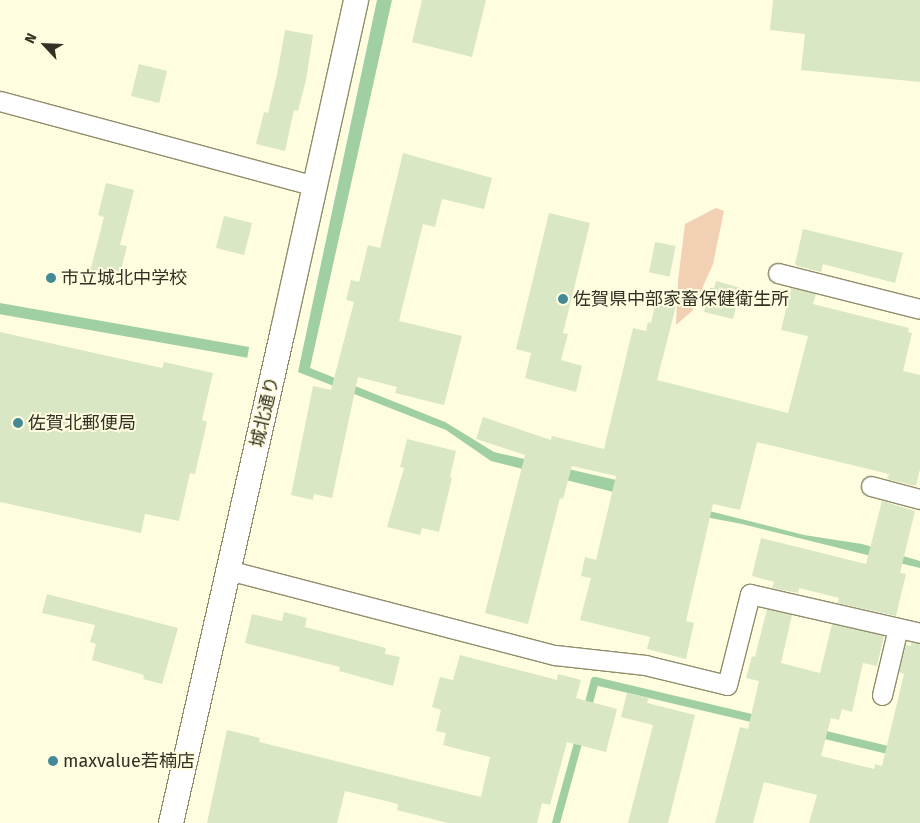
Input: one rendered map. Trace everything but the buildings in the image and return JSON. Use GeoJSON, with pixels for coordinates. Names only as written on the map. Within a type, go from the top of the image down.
{"type":"FeatureCollection","features":[{"type":"Feature","properties":{"kind":"street","name":"城北通り"},"geometry":{"type":"LineString","coordinates":[[171,823],[356,0]]}},
{"type":"Feature","properties":{"kind":"street"},"geometry":{"type":"LineString","coordinates":[[0,101],[315,186]]}},
{"type":"Feature","properties":{"kind":"street"},"geometry":{"type":"LineString","coordinates":[[778,273],[920,308]]}},
{"type":"Feature","properties":{"kind":"street"},"geometry":{"type":"LineString","coordinates":[[871,486],[920,498]]}},
{"type":"Feature","properties":{"kind":"street"},"geometry":{"type":"LineString","coordinates":[[228,570],[555,655],[645,665],[727,685],[750,594],[920,633]]}},
{"type":"Feature","properties":{"kind":"street"},"geometry":{"type":"LineString","coordinates":[[882,695],[898,628]]}},
{"type":"Feature","properties":{"kind":"shaded area"},"geometry":{"type":"Polygon","coordinates":[[[377,0],[392,0],[310,368],[445,422],[494,452],[638,485],[650,496],[804,535],[862,544],[920,561],[920,568],[742,524],[658,508],[633,497],[491,461],[446,430],[298,372],[377,0]]]}},
{"type":"Feature","properties":{"kind":"shaded area"},"geometry":{"type":"Polygon","coordinates":[[[716,208],[724,211],[713,264],[692,311],[676,325],[678,281],[685,224],[716,208]]]}},
{"type":"Feature","properties":{"kind":"shaded area"},"geometry":{"type":"Polygon","coordinates":[[[0,303],[249,347],[247,358],[0,314],[0,303]]]}},
{"type":"Feature","properties":{"kind":"waterway"},"geometry":{"type":"LineString","coordinates":[[587,710],[595,681],[760,720]]}},
{"type":"Feature","properties":{"kind":"waterway"},"geometry":{"type":"LineString","coordinates":[[817,733],[896,752]]}},
{"type":"Feature","properties":{"kind":"waterway"},"geometry":{"type":"LineString","coordinates":[[556,823],[580,736]]}},
{"type":"Feature","properties":{"kind":"place","name":"市立城北中学校"},"geometry":{"type":"Point","coordinates":[51,278]}},
{"type":"Feature","properties":{"kind":"place","name":"佐賀県中部家畜保健衛生所"},"geometry":{"type":"Point","coordinates":[563,299]}},
{"type":"Feature","properties":{"kind":"place","name":"佐賀北郵便局"},"geometry":{"type":"Point","coordinates":[18,423]}},
{"type":"Feature","properties":{"kind":"place","name":"maxvalue若楠店"},"geometry":{"type":"Point","coordinates":[53,761]}}]}
